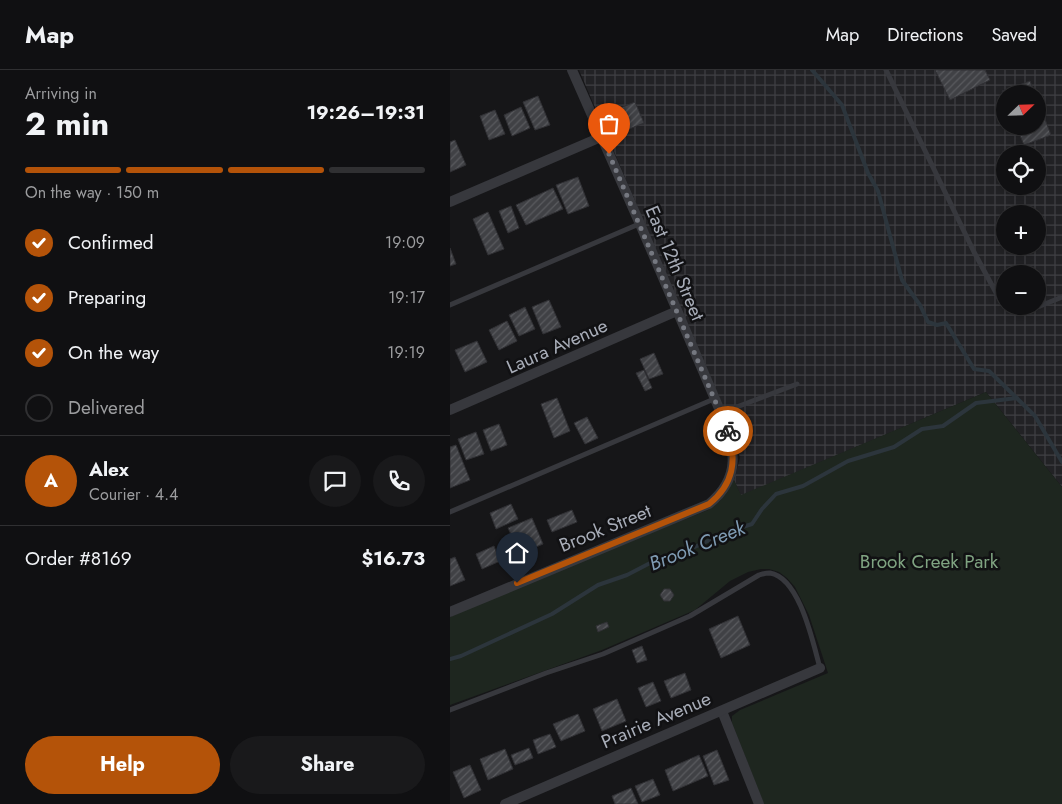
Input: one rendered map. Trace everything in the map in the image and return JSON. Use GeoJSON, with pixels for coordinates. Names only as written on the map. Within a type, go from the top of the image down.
{"type":"FeatureCollection","features":[{"type":"Feature","properties":{"kind":"street","name":"East 12th Street"},"geometry":{"type":"LineString","coordinates":[[572,70],[728,429],[733,452],[731,473]]}},
{"type":"Feature","properties":{"kind":"street"},"geometry":{"type":"LineString","coordinates":[[450,202],[601,137]]}},
{"type":"Feature","properties":{"kind":"street","name":"Laura Avenue"},"geometry":{"type":"LineString","coordinates":[[450,410],[677,311]]}},
{"type":"Feature","properties":{"kind":"street","name":"Brook Street"},"geometry":{"type":"LineString","coordinates":[[450,612],[709,504],[722,490],[731,473]]}},
{"type":"Feature","properties":{"kind":"street","name":"Prairie Avenue"},"geometry":{"type":"LineString","coordinates":[[505,804],[820,668]]}},
{"type":"Feature","properties":{"kind":"street"},"geometry":{"type":"LineString","coordinates":[[722,711],[759,804]]}},
{"type":"Feature","properties":{"kind":"lane"},"geometry":{"type":"LineString","coordinates":[[886,70],[996,294]]}},
{"type":"Feature","properties":{"kind":"lane"},"geometry":{"type":"LineString","coordinates":[[450,305],[640,224]]}},
{"type":"Feature","properties":{"kind":"lane"},"geometry":{"type":"LineString","coordinates":[[1046,304],[1062,297]]}},
{"type":"Feature","properties":{"kind":"lane"},"geometry":{"type":"LineString","coordinates":[[721,413],[797,384]]}},
{"type":"Feature","properties":{"kind":"lane"},"geometry":{"type":"LineString","coordinates":[[450,512],[715,399]]}},
{"type":"Feature","properties":{"kind":"lane"},"geometry":{"type":"LineString","coordinates":[[450,710],[546,673],[603,654],[690,616],[758,575],[770,573],[784,579],[792,590],[802,610],[820,668]]}},
{"type":"Feature","properties":{"kind":"shaded area"},"geometry":{"type":"Polygon","coordinates":[[[579,70],[1062,70],[1062,487],[986,392],[741,496],[734,480],[740,458],[733,429],[579,70]]]}},
{"type":"Feature","properties":{"kind":"green space","name":"Brook Creek Park"},"geometry":{"type":"Polygon","coordinates":[[[986,392],[1062,487],[1062,804],[764,804],[732,723],[732,716],[740,710],[828,673],[809,615],[795,587],[779,572],[769,569],[748,572],[730,581],[695,610],[602,650],[450,705],[450,617],[529,582],[708,510],[720,501],[734,480],[741,495],[986,392]]]}},
{"type":"Feature","properties":{"kind":"building"},"geometry":{"type":"Polygon","coordinates":[[[935,70],[985,70],[990,80],[950,100],[935,70]]]}},
{"type":"Feature","properties":{"kind":"building"},"geometry":{"type":"Polygon","coordinates":[[[1030,81],[1032,85],[1019,85],[1030,81]]]}},
{"type":"Feature","properties":{"kind":"building"},"geometry":{"type":"Polygon","coordinates":[[[538,96],[550,125],[535,130],[523,102],[538,96]]]}},
{"type":"Feature","properties":{"kind":"building"},"geometry":{"type":"Polygon","coordinates":[[[635,102],[644,123],[629,129],[620,108],[635,102]]]}},
{"type":"Feature","properties":{"kind":"building"},"geometry":{"type":"Polygon","coordinates":[[[521,107],[530,128],[512,136],[504,115],[521,107]]]}},
{"type":"Feature","properties":{"kind":"building"},"geometry":{"type":"Polygon","coordinates":[[[495,110],[505,134],[489,140],[480,116],[495,110]]]}},
{"type":"Feature","properties":{"kind":"building"},"geometry":{"type":"Polygon","coordinates":[[[1046,122],[1051,135],[1024,145],[1020,135],[1046,135],[1046,122]]]}},
{"type":"Feature","properties":{"kind":"building"},"geometry":{"type":"Polygon","coordinates":[[[455,140],[466,165],[450,172],[450,142],[455,140]]]}},
{"type":"Feature","properties":{"kind":"building"},"geometry":{"type":"Polygon","coordinates":[[[578,177],[589,206],[568,214],[556,185],[578,177]]]}},
{"type":"Feature","properties":{"kind":"building"},"geometry":{"type":"Polygon","coordinates":[[[553,188],[563,209],[526,225],[516,205],[553,188]]]}},
{"type":"Feature","properties":{"kind":"building"},"geometry":{"type":"Polygon","coordinates":[[[511,206],[519,228],[508,233],[499,211],[511,206]]]}},
{"type":"Feature","properties":{"kind":"building"},"geometry":{"type":"Polygon","coordinates":[[[488,212],[504,249],[488,255],[473,219],[488,212]]]}},
{"type":"Feature","properties":{"kind":"building"},"geometry":{"type":"Polygon","coordinates":[[[450,248],[456,264],[450,266],[450,248]]]}},
{"type":"Feature","properties":{"kind":"building"},"geometry":{"type":"Polygon","coordinates":[[[549,300],[561,327],[543,334],[532,307],[549,300]]]}},
{"type":"Feature","properties":{"kind":"building"},"geometry":{"type":"Polygon","coordinates":[[[525,307],[535,329],[519,336],[509,315],[525,307]]]}},
{"type":"Feature","properties":{"kind":"building"},"geometry":{"type":"Polygon","coordinates":[[[507,321],[517,341],[499,350],[489,330],[507,321]]]}},
{"type":"Feature","properties":{"kind":"building"},"geometry":{"type":"Polygon","coordinates":[[[477,341],[487,362],[465,372],[455,350],[477,341]]]}},
{"type":"Feature","properties":{"kind":"building"},"geometry":{"type":"Polygon","coordinates":[[[654,353],[663,374],[649,379],[640,359],[654,353]]]}},
{"type":"Feature","properties":{"kind":"building"},"geometry":{"type":"Polygon","coordinates":[[[644,370],[652,388],[645,391],[636,373],[644,370]]]}},
{"type":"Feature","properties":{"kind":"building"},"geometry":{"type":"Polygon","coordinates":[[[557,398],[570,431],[554,438],[541,404],[557,398]]]}},
{"type":"Feature","properties":{"kind":"building"},"geometry":{"type":"Polygon","coordinates":[[[587,417],[598,438],[585,444],[574,423],[587,417]]]}},
{"type":"Feature","properties":{"kind":"building"},"geometry":{"type":"Polygon","coordinates":[[[499,424],[507,445],[491,451],[483,430],[499,424]]]}},
{"type":"Feature","properties":{"kind":"building"},"geometry":{"type":"Polygon","coordinates":[[[476,432],[484,454],[466,460],[458,439],[476,432]]]}},
{"type":"Feature","properties":{"kind":"building"},"geometry":{"type":"Polygon","coordinates":[[[456,445],[470,480],[450,488],[450,447],[456,445]]]}},
{"type":"Feature","properties":{"kind":"building"},"geometry":{"type":"Polygon","coordinates":[[[511,504],[518,519],[496,529],[490,513],[511,504]]]}},
{"type":"Feature","properties":{"kind":"building"},"geometry":{"type":"Polygon","coordinates":[[[572,510],[577,522],[552,532],[547,520],[572,510]]]}},
{"type":"Feature","properties":{"kind":"building"},"geometry":{"type":"Polygon","coordinates":[[[532,518],[543,544],[520,554],[508,528],[532,518]]]}},
{"type":"Feature","properties":{"kind":"building"},"geometry":{"type":"Polygon","coordinates":[[[494,546],[500,561],[482,569],[476,554],[494,546]]]}},
{"type":"Feature","properties":{"kind":"building"},"geometry":{"type":"Polygon","coordinates":[[[455,557],[465,580],[450,586],[450,559],[455,557]]]}},
{"type":"Feature","properties":{"kind":"building"},"geometry":{"type":"Polygon","coordinates":[[[664,589],[670,589],[674,595],[670,601],[664,601],[660,595],[664,589]]]}},
{"type":"Feature","properties":{"kind":"building"},"geometry":{"type":"Polygon","coordinates":[[[738,616],[750,645],[721,658],[709,629],[738,616]]]}},
{"type":"Feature","properties":{"kind":"building"},"geometry":{"type":"Polygon","coordinates":[[[607,622],[609,627],[598,632],[596,626],[607,622]]]}},
{"type":"Feature","properties":{"kind":"building"},"geometry":{"type":"Polygon","coordinates":[[[642,646],[647,660],[637,663],[632,650],[642,646]]]}},
{"type":"Feature","properties":{"kind":"building"},"geometry":{"type":"Polygon","coordinates":[[[685,673],[691,690],[671,698],[664,681],[685,673]]]}},
{"type":"Feature","properties":{"kind":"building"},"geometry":{"type":"Polygon","coordinates":[[[653,682],[661,701],[646,707],[638,688],[653,682]]]}},
{"type":"Feature","properties":{"kind":"building"},"geometry":{"type":"Polygon","coordinates":[[[617,699],[626,721],[602,731],[593,709],[617,699]]]}},
{"type":"Feature","properties":{"kind":"building"},"geometry":{"type":"Polygon","coordinates":[[[578,714],[585,731],[561,741],[553,724],[578,714]]]}},
{"type":"Feature","properties":{"kind":"building"},"geometry":{"type":"Polygon","coordinates":[[[550,734],[556,747],[538,754],[533,740],[550,734]]]}},
{"type":"Feature","properties":{"kind":"building"},"geometry":{"type":"Polygon","coordinates":[[[529,748],[533,758],[515,765],[511,755],[529,748]]]}},
{"type":"Feature","properties":{"kind":"building"},"geometry":{"type":"Polygon","coordinates":[[[505,749],[513,769],[488,780],[480,759],[505,749]]]}},
{"type":"Feature","properties":{"kind":"building"},"geometry":{"type":"Polygon","coordinates":[[[717,750],[729,780],[714,785],[703,756],[717,750]]]}},
{"type":"Feature","properties":{"kind":"building"},"geometry":{"type":"Polygon","coordinates":[[[699,755],[708,776],[673,791],[665,770],[699,755]]]}},
{"type":"Feature","properties":{"kind":"building"},"geometry":{"type":"Polygon","coordinates":[[[470,765],[481,790],[464,798],[453,772],[470,765]]]}},
{"type":"Feature","properties":{"kind":"building"},"geometry":{"type":"Polygon","coordinates":[[[653,779],[660,795],[642,802],[635,786],[653,779]]]}},
{"type":"Feature","properties":{"kind":"building"},"geometry":{"type":"Polygon","coordinates":[[[631,788],[638,804],[615,804],[612,796],[631,788]]]}},
{"type":"Feature","properties":{"kind":"waterway"},"geometry":{"type":"LineString","coordinates":[[812,70],[842,105],[868,173],[878,191],[902,280],[920,305],[928,322],[937,325],[946,323],[974,369],[989,371],[1035,416],[1062,462]]}},
{"type":"Feature","properties":{"kind":"waterway","name":"Brook Creek"},"geometry":{"type":"LineString","coordinates":[[450,659],[461,656],[552,614],[598,585],[627,575],[654,561],[671,558],[727,532],[752,524],[762,509],[776,494],[803,486],[848,461],[894,447],[922,429],[943,426],[976,403],[1017,398]]}},
{"type":"Feature","properties":{"kind":"way so far"},"geometry":{"type":"LineString","coordinates":[[609,154],[728,431]]}},
{"type":"Feature","properties":{"kind":"route"},"geometry":{"type":"LineString","coordinates":[[517,583],[709,504],[728,482],[731,473],[733,452],[728,431]]}}]}
